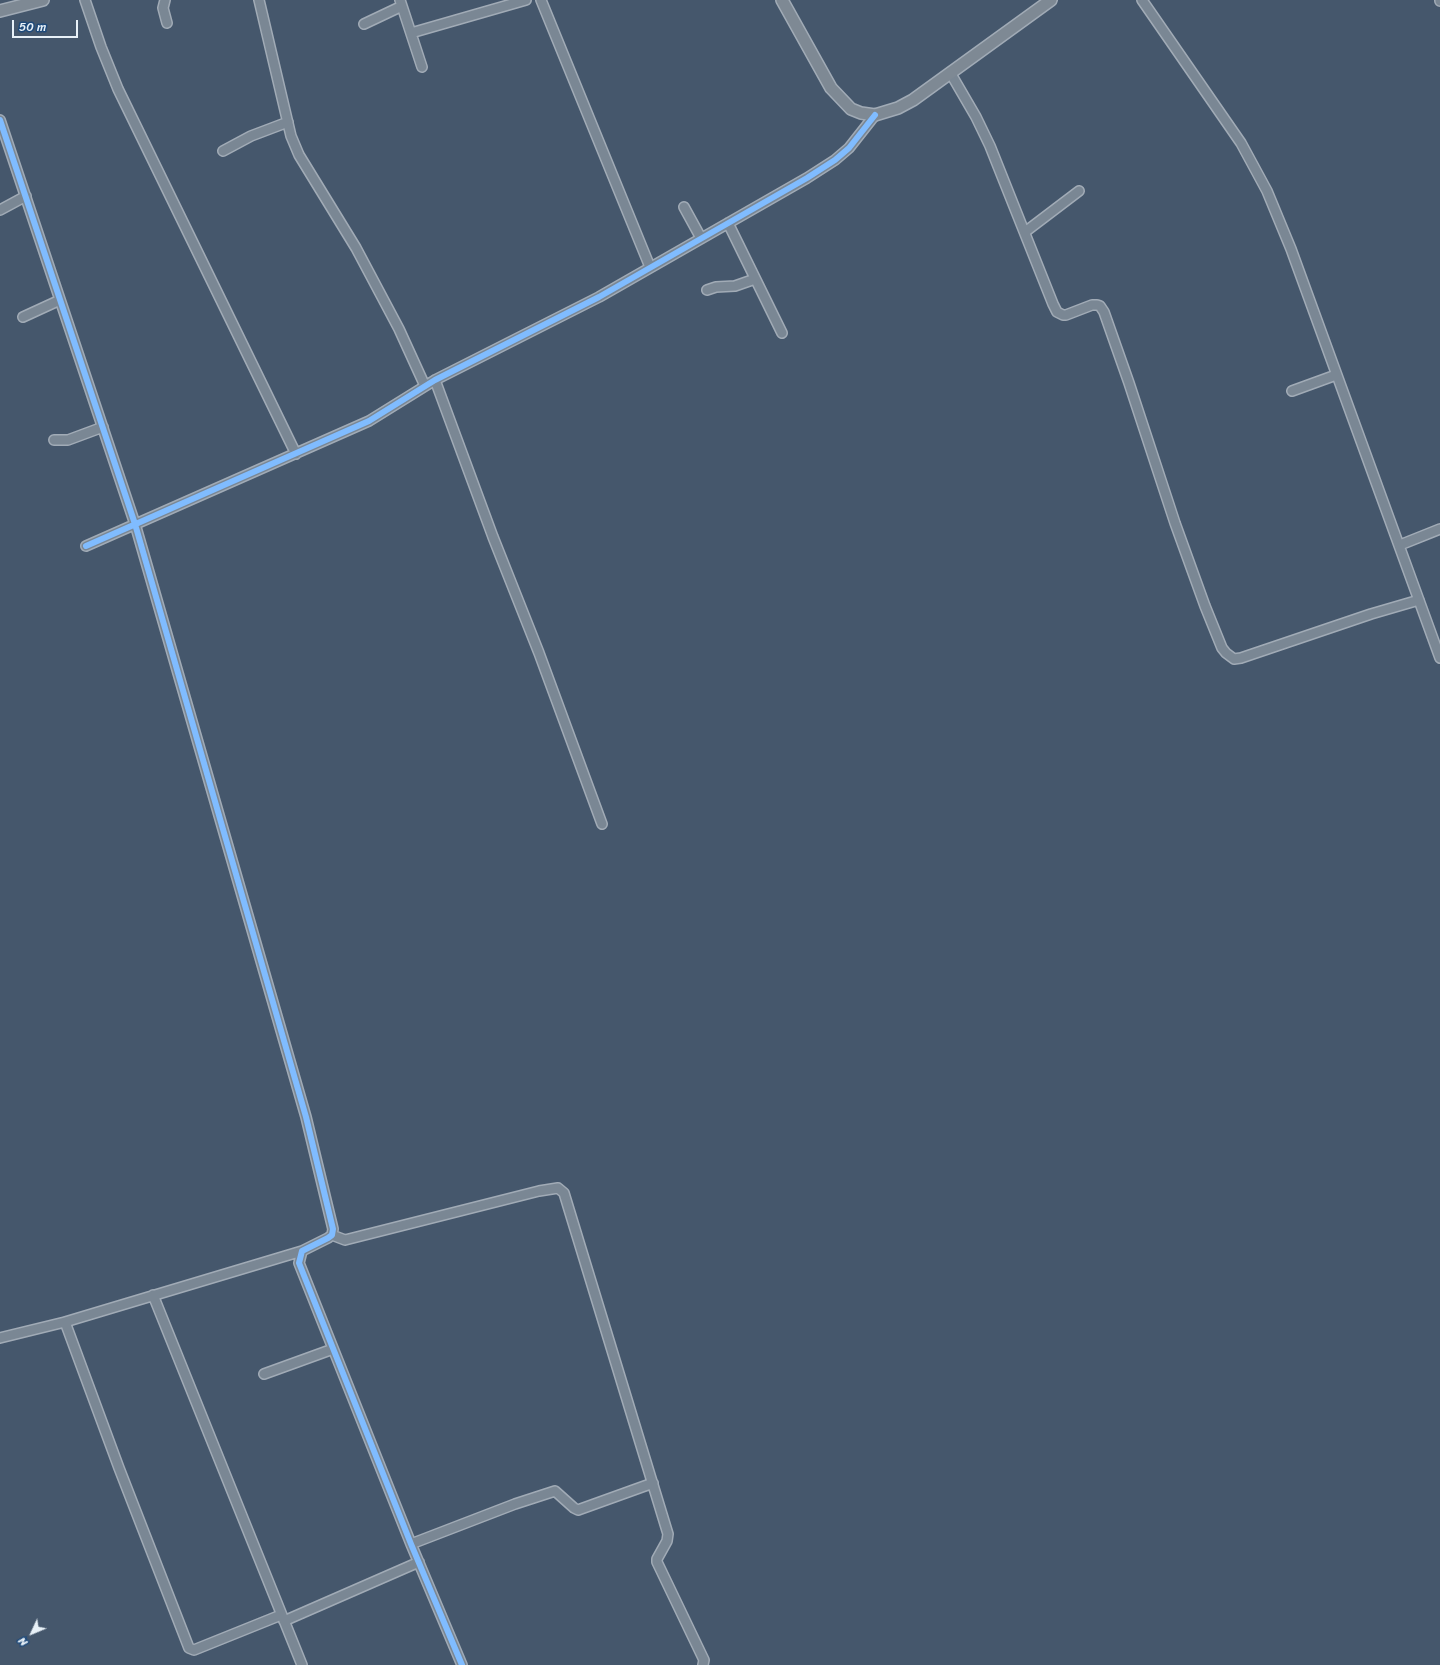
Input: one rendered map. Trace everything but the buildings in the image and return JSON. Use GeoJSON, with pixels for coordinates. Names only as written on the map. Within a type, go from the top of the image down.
{"type":"FeatureCollection","features":[{"type":"Feature","properties":{"kind":"main road"},"geometry":{"type":"LineString","coordinates":[[0,12],[43,0]]}},
{"type":"Feature","properties":{"kind":"main road"},"geometry":{"type":"LineString","coordinates":[[782,0],[818,66],[835,93],[851,109],[861,113],[875,114],[898,108],[913,100],[951,74],[1051,0]]}},
{"type":"Feature","properties":{"kind":"street"},"geometry":{"type":"LineString","coordinates":[[85,0],[101,47],[118,89],[296,454]]}},
{"type":"Feature","properties":{"kind":"street"},"geometry":{"type":"LineString","coordinates":[[165,0],[163,8],[167,23]]}},
{"type":"Feature","properties":{"kind":"street"},"geometry":{"type":"LineString","coordinates":[[259,0],[291,136],[299,155],[356,248],[399,329],[425,386]]}},
{"type":"Feature","properties":{"kind":"street"},"geometry":{"type":"LineString","coordinates":[[411,33],[526,0]]}},
{"type":"Feature","properties":{"kind":"street"},"geometry":{"type":"LineString","coordinates":[[541,0],[650,268]]}},
{"type":"Feature","properties":{"kind":"street"},"geometry":{"type":"LineString","coordinates":[[1142,0],[1242,143],[1260,176],[1291,249],[1440,658]]}},
{"type":"Feature","properties":{"kind":"street"},"geometry":{"type":"LineString","coordinates":[[364,24],[401,3],[422,67]]}},
{"type":"Feature","properties":{"kind":"street"},"geometry":{"type":"LineString","coordinates":[[951,74],[976,117],[990,146],[1053,304],[1058,312],[1063,315],[1092,305],[1100,306],[1104,312],[1178,531],[1205,606],[1222,648],[1226,653],[1234,659],[1241,658],[1371,614],[1419,600]]}},
{"type":"Feature","properties":{"kind":"street"},"geometry":{"type":"LineString","coordinates":[[86,546],[369,421],[435,380],[599,297],[807,178],[835,160],[849,148],[875,114]]}},
{"type":"Feature","properties":{"kind":"street"},"geometry":{"type":"LineString","coordinates":[[0,120],[4,143],[26,196],[135,524],[306,1118],[333,1223],[332,1234],[328,1238],[302,1251],[65,1322],[0,1338]]}},
{"type":"Feature","properties":{"kind":"street"},"geometry":{"type":"LineString","coordinates":[[223,151],[251,136],[288,122]]}},
{"type":"Feature","properties":{"kind":"street"},"geometry":{"type":"LineString","coordinates":[[1025,232],[1078,191]]}},
{"type":"Feature","properties":{"kind":"street"},"geometry":{"type":"LineString","coordinates":[[0,210],[26,196]]}},
{"type":"Feature","properties":{"kind":"street"},"geometry":{"type":"LineString","coordinates":[[684,207],[701,238]]}},
{"type":"Feature","properties":{"kind":"street"},"geometry":{"type":"LineString","coordinates":[[728,223],[782,333]]}},
{"type":"Feature","properties":{"kind":"street"},"geometry":{"type":"LineString","coordinates":[[707,290],[716,287],[735,286],[755,279]]}},
{"type":"Feature","properties":{"kind":"street"},"geometry":{"type":"LineString","coordinates":[[23,317],[60,300]]}},
{"type":"Feature","properties":{"kind":"street"},"geometry":{"type":"LineString","coordinates":[[1292,391],[1336,376]]}},
{"type":"Feature","properties":{"kind":"street"},"geometry":{"type":"LineString","coordinates":[[435,380],[493,537],[539,653],[602,824]]}},
{"type":"Feature","properties":{"kind":"street"},"geometry":{"type":"LineString","coordinates":[[54,440],[68,440],[103,427]]}},
{"type":"Feature","properties":{"kind":"street"},"geometry":{"type":"LineString","coordinates":[[1400,545],[1440,529]]}},
{"type":"Feature","properties":{"kind":"street"},"geometry":{"type":"LineString","coordinates":[[332,1234],[345,1240],[539,1191],[558,1188],[561,1189],[564,1193],[668,1534],[667,1541],[657,1559],[657,1562],[704,1660],[703,1665]]}},
{"type":"Feature","properties":{"kind":"street"},"geometry":{"type":"LineString","coordinates":[[302,1251],[299,1263],[301,1270],[410,1543],[462,1665]]}},
{"type":"Feature","properties":{"kind":"street"},"geometry":{"type":"LineString","coordinates":[[153,1295],[302,1665]]}},
{"type":"Feature","properties":{"kind":"street"},"geometry":{"type":"LineString","coordinates":[[65,1322],[119,1468],[189,1648],[194,1650],[282,1618],[419,1562]]}},
{"type":"Feature","properties":{"kind":"street"},"geometry":{"type":"LineString","coordinates":[[264,1374],[333,1349]]}},
{"type":"Feature","properties":{"kind":"street"},"geometry":{"type":"LineString","coordinates":[[410,1543],[555,1491],[578,1510],[653,1483]]}},
{"type":"Feature","properties":{"kind":"cycle path"},"geometry":{"type":"LineString","coordinates":[[86,546],[369,421],[435,380],[599,297],[807,178],[835,160],[849,148],[875,115]]}},
{"type":"Feature","properties":{"kind":"cycle path"},"geometry":{"type":"LineString","coordinates":[[0,120],[135,524],[306,1117],[333,1229],[332,1235],[328,1238],[302,1251],[299,1263],[411,1544],[462,1665]]}}]}
